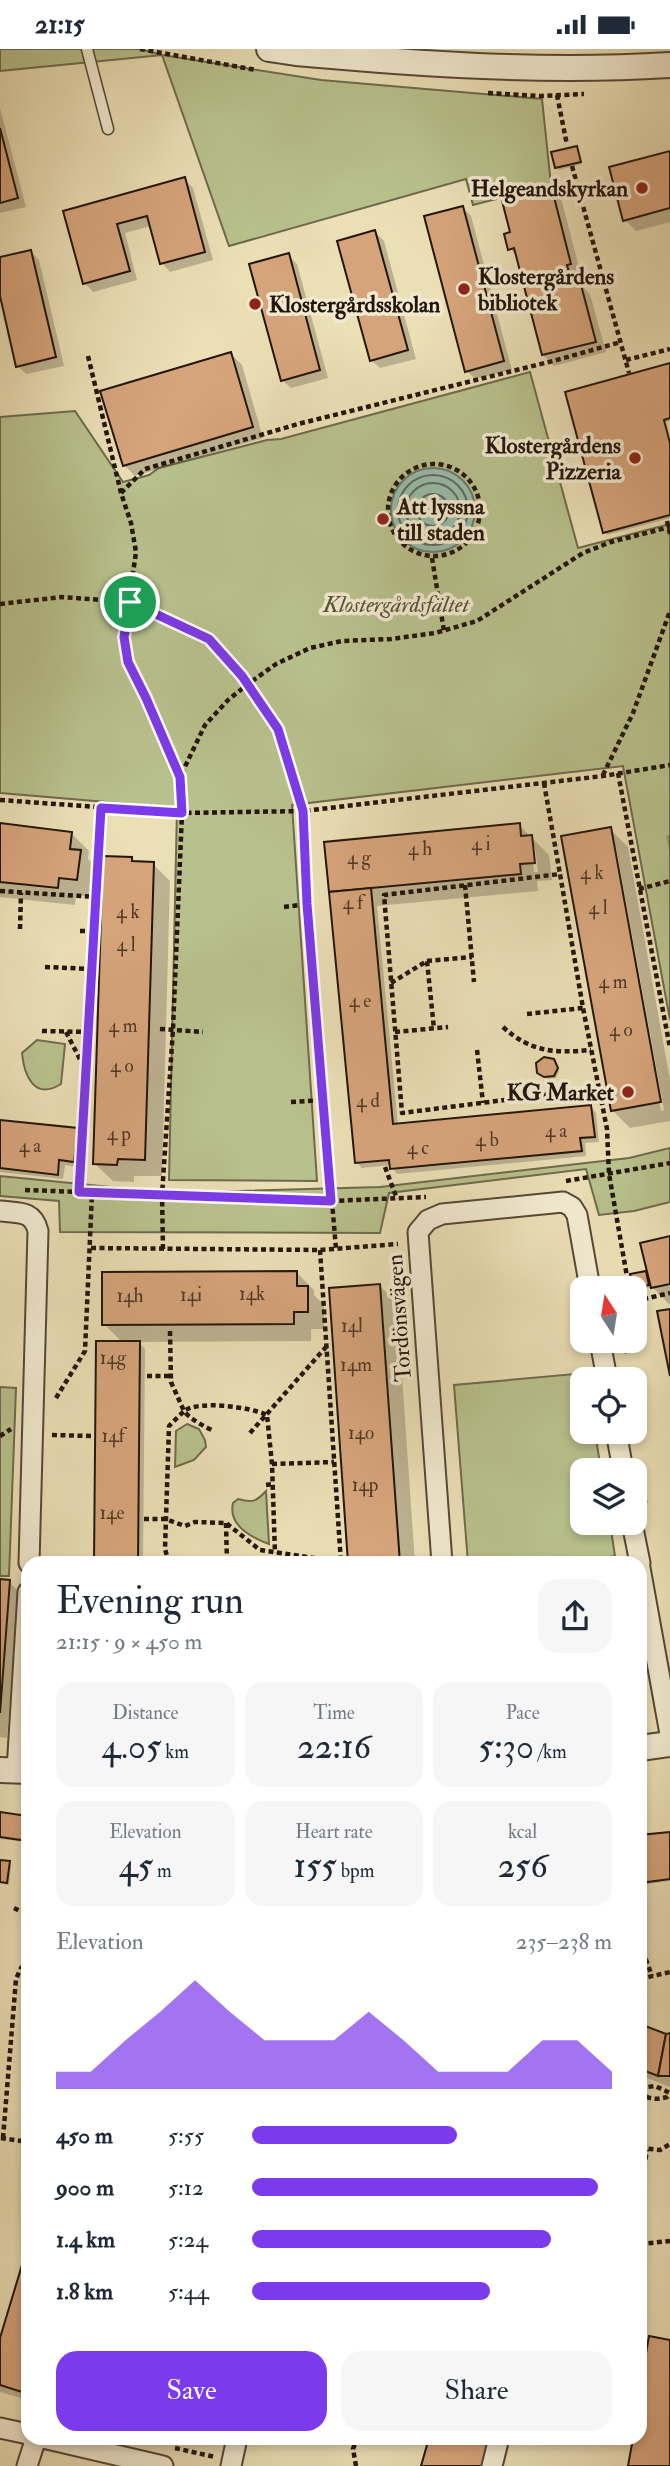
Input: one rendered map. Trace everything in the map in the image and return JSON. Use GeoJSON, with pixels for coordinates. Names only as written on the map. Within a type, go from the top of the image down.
{"type":"FeatureCollection","features":[{"type":"Feature","properties":{"kind":"street"},"geometry":{"type":"LineString","coordinates":[[269,49],[560,64],[670,65]]}},
{"type":"Feature","properties":{"kind":"street","name":"Tordönsvägen"},"geometry":{"type":"LineString","coordinates":[[441,1556],[418,1232],[438,1215],[563,1202],[572,1207],[577,1215],[588,1276]]}},
{"type":"Feature","properties":{"kind":"street"},"geometry":{"type":"LineString","coordinates":[[0,1212],[30,1216],[38,1231],[29,1556]]}},
{"type":"Feature","properties":{"kind":"street"},"geometry":{"type":"LineString","coordinates":[[634,1535],[638,1556]]}},
{"type":"Feature","properties":{"kind":"street"},"geometry":{"type":"LineString","coordinates":[[647,1604],[670,1734]]}},
{"type":"Feature","properties":{"kind":"street"},"geometry":{"type":"LineString","coordinates":[[15,1770],[21,1730]]}},
{"type":"Feature","properties":{"kind":"street"},"geometry":{"type":"LineString","coordinates":[[647,1747],[670,1744]]}},
{"type":"Feature","properties":{"kind":"street"},"geometry":{"type":"LineString","coordinates":[[0,2428],[21,2432]]}},
{"type":"Feature","properties":{"kind":"street"},"geometry":{"type":"LineString","coordinates":[[27,2466],[34,2445]]}},
{"type":"Feature","properties":{"kind":"street"},"geometry":{"type":"LineString","coordinates":[[73,2445],[163,2466]]}},
{"type":"Feature","properties":{"kind":"street"},"geometry":{"type":"LineString","coordinates":[[232,2464],[236,2445]]}},
{"type":"Feature","properties":{"kind":"street"},"geometry":{"type":"LineString","coordinates":[[492,2466],[497,2445]]}},
{"type":"Feature","properties":{"kind":"lane"},"geometry":{"type":"LineString","coordinates":[[87,49],[108,129]]}},
{"type":"Feature","properties":{"kind":"path"},"geometry":{"type":"LineString","coordinates":[[560,64],[557,96],[566,145]]}},
{"type":"Feature","properties":{"kind":"path"},"geometry":{"type":"LineString","coordinates":[[572,166],[629,373]]}},
{"type":"Feature","properties":{"kind":"path"},"geometry":{"type":"LineString","coordinates":[[121,493],[145,469],[158,465],[298,424],[621,342]]}},
{"type":"Feature","properties":{"kind":"path"},"geometry":{"type":"LineString","coordinates":[[626,360],[670,349]]}},
{"type":"Feature","properties":{"kind":"path"},"geometry":{"type":"LineString","coordinates":[[88,356],[136,552],[124,637],[128,662],[180,777],[182,813],[173,1029],[162,1195],[163,1249]]}},
{"type":"Feature","properties":{"kind":"path"},"geometry":{"type":"LineString","coordinates":[[421,464],[441,464],[459,470],[472,485],[479,506],[479,518],[471,540],[462,548],[440,558],[432,558],[410,551],[390,524],[387,513],[390,494],[401,478],[421,464]]}},
{"type":"Feature","properties":{"kind":"path"},"geometry":{"type":"LineString","coordinates":[[180,777],[205,725],[228,700],[276,664],[310,648],[342,641],[391,639],[444,631],[477,621],[583,553],[611,542],[670,529],[667,521]]}},
{"type":"Feature","properties":{"kind":"path"},"geometry":{"type":"LineString","coordinates":[[432,558],[444,631]]}},
{"type":"Feature","properties":{"kind":"path"},"geometry":{"type":"LineString","coordinates":[[0,604],[62,597],[130,602],[209,639],[248,684],[278,729],[303,811],[307,904],[336,1249]]}},
{"type":"Feature","properties":{"kind":"path"},"geometry":{"type":"LineString","coordinates":[[603,776],[633,713],[670,611]]}},
{"type":"Feature","properties":{"kind":"path"},"geometry":{"type":"LineString","coordinates":[[0,800],[182,813],[303,811],[603,776],[670,765]]}},
{"type":"Feature","properties":{"kind":"path"},"geometry":{"type":"LineString","coordinates":[[618,773],[670,1048]]}},
{"type":"Feature","properties":{"kind":"path"},"geometry":{"type":"LineString","coordinates":[[544,783],[607,1129],[609,1174],[627,1276]]}},
{"type":"Feature","properties":{"kind":"path"},"geometry":{"type":"LineString","coordinates":[[79,1192],[101,808]]}},
{"type":"Feature","properties":{"kind":"path"},"geometry":{"type":"LineString","coordinates":[[560,874],[384,895],[402,1113],[599,1088]]}},
{"type":"Feature","properties":{"kind":"path"},"geometry":{"type":"LineString","coordinates":[[639,889],[670,881]]}},
{"type":"Feature","properties":{"kind":"path"},"geometry":{"type":"LineString","coordinates":[[465,885],[474,982]]}},
{"type":"Feature","properties":{"kind":"path"},"geometry":{"type":"LineString","coordinates":[[0,891],[96,897]]}},
{"type":"Feature","properties":{"kind":"path"},"geometry":{"type":"LineString","coordinates":[[20,929],[21,893]]}},
{"type":"Feature","properties":{"kind":"path"},"geometry":{"type":"LineString","coordinates":[[284,907],[307,904]]}},
{"type":"Feature","properties":{"kind":"path"},"geometry":{"type":"LineString","coordinates":[[80,931],[94,931]]}},
{"type":"Feature","properties":{"kind":"path"},"geometry":{"type":"LineString","coordinates":[[391,983],[427,961],[472,957]]}},
{"type":"Feature","properties":{"kind":"path"},"geometry":{"type":"LineString","coordinates":[[427,961],[434,1029]]}},
{"type":"Feature","properties":{"kind":"path"},"geometry":{"type":"LineString","coordinates":[[45,967],[92,969]]}},
{"type":"Feature","properties":{"kind":"path"},"geometry":{"type":"LineString","coordinates":[[527,1013],[583,1008]]}},
{"type":"Feature","properties":{"kind":"path"},"geometry":{"type":"LineString","coordinates":[[395,1032],[448,1027]]}},
{"type":"Feature","properties":{"kind":"path"},"geometry":{"type":"LineString","coordinates":[[503,1027],[525,1043],[554,1053],[591,1050]]}},
{"type":"Feature","properties":{"kind":"path"},"geometry":{"type":"LineString","coordinates":[[160,1029],[203,1032]]}},
{"type":"Feature","properties":{"kind":"path"},"geometry":{"type":"LineString","coordinates":[[41,1031],[88,1033]]}},
{"type":"Feature","properties":{"kind":"path"},"geometry":{"type":"LineString","coordinates":[[66,1032],[86,1072]]}},
{"type":"Feature","properties":{"kind":"path"},"geometry":{"type":"LineString","coordinates":[[477,1050],[483,1103]]}},
{"type":"Feature","properties":{"kind":"path"},"geometry":{"type":"LineString","coordinates":[[291,1102],[323,1100]]}},
{"type":"Feature","properties":{"kind":"path"},"geometry":{"type":"LineString","coordinates":[[385,1167],[397,1200]]}},
{"type":"Feature","properties":{"kind":"path"},"geometry":{"type":"LineString","coordinates":[[19,1190],[331,1201]]}},
{"type":"Feature","properties":{"kind":"path"},"geometry":{"type":"LineString","coordinates":[[53,1406],[86,1350],[92,1193]]}},
{"type":"Feature","properties":{"kind":"path"},"geometry":{"type":"LineString","coordinates":[[91,1248],[320,1250],[417,1243]]}},
{"type":"Feature","properties":{"kind":"path"},"geometry":{"type":"LineString","coordinates":[[320,1250],[341,1556]]}},
{"type":"Feature","properties":{"kind":"path"},"geometry":{"type":"LineString","coordinates":[[648,1298],[670,1293]]}},
{"type":"Feature","properties":{"kind":"path"},"geometry":{"type":"LineString","coordinates":[[170,1331],[170,1376],[184,1411],[190,1418],[214,1431]]}},
{"type":"Feature","properties":{"kind":"path"},"geometry":{"type":"LineString","coordinates":[[250,1433],[327,1347]]}},
{"type":"Feature","properties":{"kind":"path"},"geometry":{"type":"LineString","coordinates":[[147,1376],[170,1376]]}},
{"type":"Feature","properties":{"kind":"path"},"geometry":{"type":"LineString","coordinates":[[167,1556],[165,1518],[169,1426],[189,1407],[248,1408],[267,1415]]}},
{"type":"Feature","properties":{"kind":"path"},"geometry":{"type":"LineString","coordinates":[[267,1415],[272,1464],[275,1553]]}},
{"type":"Feature","properties":{"kind":"path"},"geometry":{"type":"LineString","coordinates":[[51,1448],[52,1423]]}},
{"type":"Feature","properties":{"kind":"path"},"geometry":{"type":"LineString","coordinates":[[51,1435],[92,1436]]}},
{"type":"Feature","properties":{"kind":"path"},"geometry":{"type":"LineString","coordinates":[[272,1464],[334,1462]]}},
{"type":"Feature","properties":{"kind":"path"},"geometry":{"type":"LineString","coordinates":[[266,1485],[273,1484]]}},
{"type":"Feature","properties":{"kind":"path"},"geometry":{"type":"LineString","coordinates":[[144,1518],[165,1518],[185,1526],[195,1522],[226,1523],[260,1550],[292,1556]]}},
{"type":"Feature","properties":{"kind":"path"},"geometry":{"type":"LineString","coordinates":[[226,1523],[227,1556]]}},
{"type":"Feature","properties":{"kind":"path"},"geometry":{"type":"LineString","coordinates":[[14,1908],[21,1912]]}},
{"type":"Feature","properties":{"kind":"path"},"geometry":{"type":"LineString","coordinates":[[647,1962],[652,1976]]}},
{"type":"Feature","properties":{"kind":"path"},"geometry":{"type":"LineString","coordinates":[[21,1968],[16,1979],[1,2138],[21,2141]]}},
{"type":"Feature","properties":{"kind":"path"},"geometry":{"type":"LineString","coordinates":[[647,1977],[670,1972]]}},
{"type":"Feature","properties":{"kind":"path"},"geometry":{"type":"LineString","coordinates":[[647,2088],[655,2086],[670,2093],[667,2097],[647,2098]]}},
{"type":"Feature","properties":{"kind":"path"},"geometry":{"type":"LineString","coordinates":[[647,2150],[660,2150],[670,2144]]}},
{"type":"Feature","properties":{"kind":"path"},"geometry":{"type":"LineString","coordinates":[[647,2243],[670,2241]]}},
{"type":"Feature","properties":{"kind":"path"},"geometry":{"type":"LineString","coordinates":[[354,2445],[356,2466]]}},
{"type":"Feature","properties":{"kind":"path"},"geometry":{"type":"LineString","coordinates":[[171,2447],[232,2464]]}},
{"type":"Feature","properties":{"kind":"green space"},"geometry":{"type":"Polygon","coordinates":[[[0,49],[140,49],[162,55],[0,71],[0,49]]]}},
{"type":"Feature","properties":{"kind":"green space"},"geometry":{"type":"Polygon","coordinates":[[[162,55],[321,80],[542,99],[551,185],[473,205],[466,179],[229,246],[162,55]]]}},
{"type":"Feature","properties":{"kind":"green space","name":"Klostergårdsfältet"},"geometry":{"type":"Polygon","coordinates":[[[530,372],[578,548],[670,524],[670,1020],[623,766],[292,805],[317,1181],[169,1180],[177,808],[0,793],[0,417],[75,411],[123,482],[149,475],[159,468],[267,440],[281,439],[530,372]]]}},
{"type":"Feature","properties":{"kind":"green space"},"geometry":{"type":"Polygon","coordinates":[[[37,1040],[65,1044],[61,1084],[52,1088],[37,1087],[25,1070],[22,1053],[37,1040]]]}},
{"type":"Feature","properties":{"kind":"green space"},"geometry":{"type":"Polygon","coordinates":[[[670,1148],[670,1202],[634,1211],[599,1215],[586,1169],[389,1193],[380,1233],[60,1232],[59,1201],[0,1196],[0,1176],[171,1193],[380,1187],[629,1158],[670,1148]]]}},
{"type":"Feature","properties":{"kind":"green space"},"geometry":{"type":"Polygon","coordinates":[[[570,1374],[570,1444],[597,1444],[599,1458],[570,1458],[570,1535],[612,1535],[615,1556],[467,1556],[454,1385],[570,1374]]]}},
{"type":"Feature","properties":{"kind":"green space"},"geometry":{"type":"Polygon","coordinates":[[[0,1387],[16,1388],[9,1576],[0,1576],[0,1387]]]}},
{"type":"Feature","properties":{"kind":"green space"},"geometry":{"type":"Polygon","coordinates":[[[187,1424],[199,1429],[206,1447],[194,1460],[175,1467],[176,1431],[187,1424]]]}},
{"type":"Feature","properties":{"kind":"green space"},"geometry":{"type":"Polygon","coordinates":[[[266,1491],[269,1544],[242,1529],[232,1511],[233,1503],[238,1499],[254,1501],[266,1491]]]}},
{"type":"Feature","properties":{"kind":"water"},"geometry":{"type":"Polygon","coordinates":[[[425,468],[441,468],[457,475],[468,486],[475,502],[472,526],[463,540],[441,552],[425,552],[409,545],[398,534],[391,518],[391,502],[398,486],[409,475],[425,468]]]}},
{"type":"Feature","properties":{"kind":"building"},"geometry":{"type":"Polygon","coordinates":[[[0,128],[18,198],[0,203],[0,128]]]}},
{"type":"Feature","properties":{"kind":"building"},"geometry":{"type":"Polygon","coordinates":[[[577,146],[581,162],[555,168],[551,152],[577,146]]]}},
{"type":"Feature","properties":{"kind":"building","name":"Helgeandskyrkan"},"geometry":{"type":"Polygon","coordinates":[[[670,151],[670,208],[623,221],[609,167],[670,151]]]}},
{"type":"Feature","properties":{"kind":"building"},"geometry":{"type":"Polygon","coordinates":[[[185,177],[205,252],[160,264],[147,216],[117,224],[130,271],[83,284],[63,211],[185,177]]]}},
{"type":"Feature","properties":{"kind":"building"},"geometry":{"type":"Polygon","coordinates":[[[551,185],[571,264],[567,265],[572,283],[580,281],[596,342],[542,355],[514,248],[508,250],[504,234],[510,232],[501,197],[551,185]]]}},
{"type":"Feature","properties":{"kind":"building","name":"Klostergårdens bibliotek"},"geometry":{"type":"Polygon","coordinates":[[[463,206],[504,361],[465,372],[424,216],[463,206]]]}},
{"type":"Feature","properties":{"kind":"building"},"geometry":{"type":"Polygon","coordinates":[[[375,230],[408,350],[370,361],[337,241],[375,230]]]}},
{"type":"Feature","properties":{"kind":"building"},"geometry":{"type":"Polygon","coordinates":[[[31,250],[56,357],[16,367],[0,296],[0,257],[31,250]]]}},
{"type":"Feature","properties":{"kind":"building"},"geometry":{"type":"Polygon","coordinates":[[[289,253],[320,370],[281,381],[249,264],[289,253]]]}},
{"type":"Feature","properties":{"kind":"building"},"geometry":{"type":"Polygon","coordinates":[[[231,352],[253,427],[123,466],[100,391],[231,352]]]}},
{"type":"Feature","properties":{"kind":"building"},"geometry":{"type":"Polygon","coordinates":[[[670,363],[670,418],[664,420],[670,443],[670,515],[603,533],[565,392],[670,363]]]}},
{"type":"Feature","properties":{"kind":"building"},"geometry":{"type":"Polygon","coordinates":[[[0,823],[72,832],[70,849],[81,850],[77,880],[59,878],[58,888],[0,882],[0,823]]]}},
{"type":"Feature","properties":{"kind":"building"},"geometry":{"type":"Polygon","coordinates":[[[520,823],[521,836],[532,835],[535,863],[520,864],[521,874],[329,892],[324,842],[520,823]]]}},
{"type":"Feature","properties":{"kind":"building"},"geometry":{"type":"Polygon","coordinates":[[[611,827],[661,1102],[611,1111],[561,836],[611,827]]]}},
{"type":"Feature","properties":{"kind":"building"},"geometry":{"type":"Polygon","coordinates":[[[103,856],[132,857],[132,861],[154,862],[145,1160],[118,1159],[117,1165],[93,1164],[103,856]]]}},
{"type":"Feature","properties":{"kind":"building"},"geometry":{"type":"Polygon","coordinates":[[[371,888],[393,1124],[591,1105],[595,1137],[580,1138],[582,1151],[390,1169],[389,1160],[355,1163],[329,892],[371,888]]]}},
{"type":"Feature","properties":{"kind":"building"},"geometry":{"type":"Polygon","coordinates":[[[544,1057],[554,1059],[558,1068],[554,1076],[544,1077],[537,1073],[536,1063],[544,1057]]]}},
{"type":"Feature","properties":{"kind":"building"},"geometry":{"type":"Polygon","coordinates":[[[0,1120],[78,1128],[74,1162],[59,1160],[58,1175],[0,1168],[0,1120]]]}},
{"type":"Feature","properties":{"kind":"building"},"geometry":{"type":"Polygon","coordinates":[[[670,1236],[670,1284],[651,1288],[640,1243],[670,1236]]]}},
{"type":"Feature","properties":{"kind":"building"},"geometry":{"type":"Polygon","coordinates":[[[297,1271],[297,1286],[308,1286],[308,1312],[294,1312],[294,1324],[102,1325],[102,1272],[297,1271]]]}},
{"type":"Feature","properties":{"kind":"building"},"geometry":{"type":"Polygon","coordinates":[[[646,1271],[647,1276],[631,1276],[646,1271]]]}},
{"type":"Feature","properties":{"kind":"building"},"geometry":{"type":"Polygon","coordinates":[[[380,1284],[399,1556],[348,1556],[329,1288],[380,1284]]]}},
{"type":"Feature","properties":{"kind":"building"},"geometry":{"type":"Polygon","coordinates":[[[670,1309],[670,1376],[657,1311],[670,1309]]]}},
{"type":"Feature","properties":{"kind":"building"},"geometry":{"type":"Polygon","coordinates":[[[96,1341],[140,1341],[138,1556],[94,1556],[96,1341]]]}},
{"type":"Feature","properties":{"kind":"building"},"geometry":{"type":"Polygon","coordinates":[[[0,1579],[10,1580],[0,1713],[0,1579]]]}},
{"type":"Feature","properties":{"kind":"building"},"geometry":{"type":"Polygon","coordinates":[[[0,1812],[21,1815],[21,1840],[0,1837],[0,1812]]]}},
{"type":"Feature","properties":{"kind":"building"},"geometry":{"type":"Polygon","coordinates":[[[670,1832],[670,1879],[647,1882],[647,1834],[670,1832]]]}},
{"type":"Feature","properties":{"kind":"building"},"geometry":{"type":"Polygon","coordinates":[[[0,1860],[10,1861],[7,1883],[0,1882],[0,1860]]]}},
{"type":"Feature","properties":{"kind":"building"},"geometry":{"type":"Polygon","coordinates":[[[647,2027],[666,2034],[658,2076],[647,2072],[647,2027]]]}},
{"type":"Feature","properties":{"kind":"building"},"geometry":{"type":"Polygon","coordinates":[[[670,2033],[670,2076],[658,2076],[666,2034],[670,2033]]]}},
{"type":"Feature","properties":{"kind":"building"},"geometry":{"type":"Polygon","coordinates":[[[21,2268],[21,2392],[0,2385],[0,2338],[21,2268]]]}},
{"type":"Feature","properties":{"kind":"building"},"geometry":{"type":"Polygon","coordinates":[[[649,2336],[670,2340],[670,2466],[628,2466],[632,2445],[647,2445],[649,2336]]]}},
{"type":"Feature","properties":{"kind":"building"},"geometry":{"type":"Polygon","coordinates":[[[427,2445],[488,2445],[482,2466],[421,2466],[427,2445]]]}},
{"type":"Feature","properties":{"kind":"place","name":"Helgeandskyrkan"},"geometry":{"type":"Point","coordinates":[642,188]}},
{"type":"Feature","properties":{"kind":"place","name":"Klostergårdens bibliotek"},"geometry":{"type":"Point","coordinates":[464,289]}},
{"type":"Feature","properties":{"kind":"place","name":"Klostergårdsskolan"},"geometry":{"type":"Point","coordinates":[255,304]}},
{"type":"Feature","properties":{"kind":"place","name":"Klostergårdens Pizzeria"},"geometry":{"type":"Point","coordinates":[635,458]}},
{"type":"Feature","properties":{"kind":"place","name":"Att lyssna till staden"},"geometry":{"type":"Point","coordinates":[383,519]}},
{"type":"Feature","properties":{"kind":"place","name":"KG Market"},"geometry":{"type":"Point","coordinates":[628,1092]}},
{"type":"Feature","properties":{"kind":"route"},"geometry":{"type":"LineString","coordinates":[[130,602],[209,639],[242,676],[278,729],[303,811],[307,904],[331,1201],[79,1192],[101,808],[182,813],[180,777],[128,662],[124,637],[130,602]]}}]}
